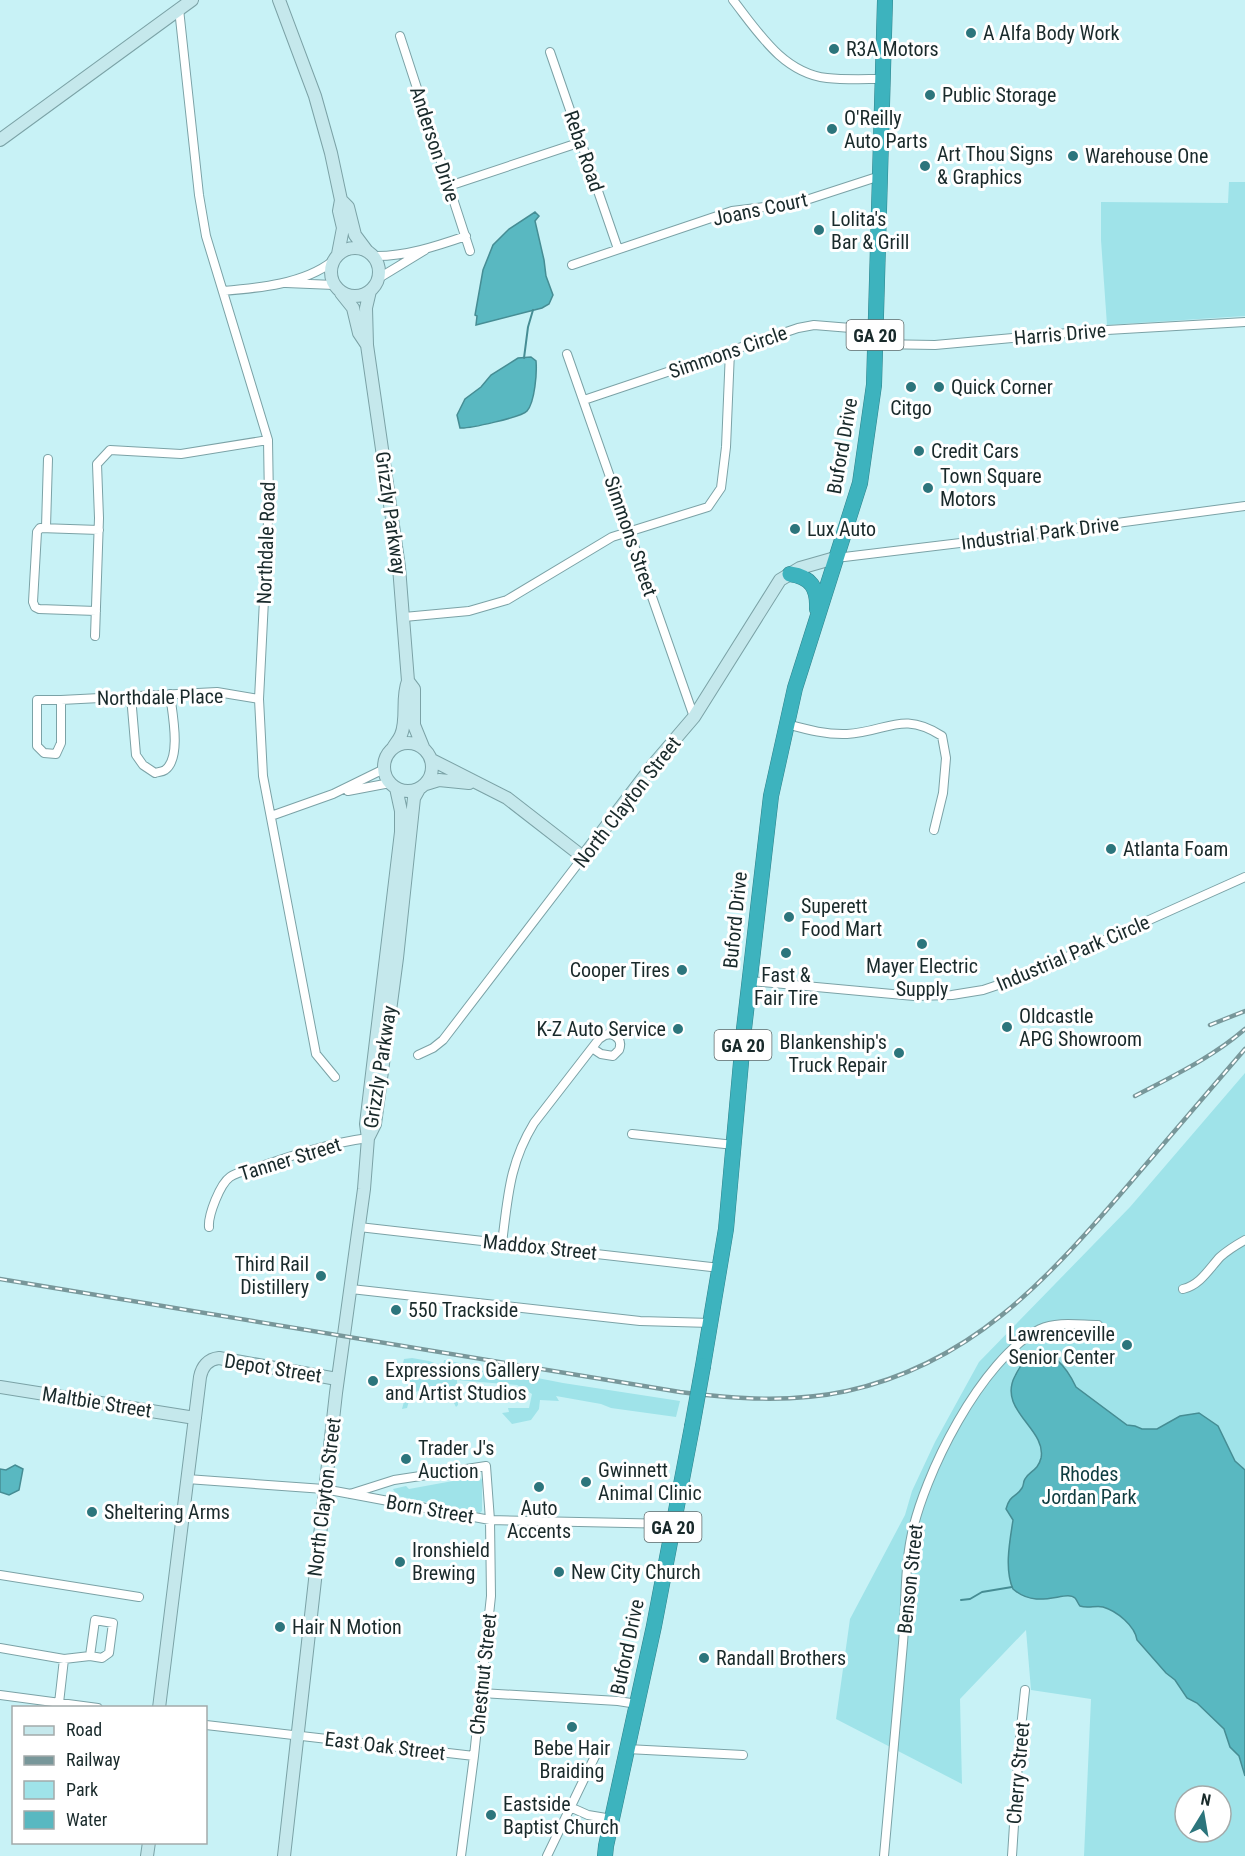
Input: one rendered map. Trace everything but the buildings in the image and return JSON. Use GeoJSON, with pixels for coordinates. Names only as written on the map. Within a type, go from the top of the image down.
{"type":"FeatureCollection","features":[{"type":"Feature","properties":{"kind":"highway","name":"Buford Drive"},"geometry":{"type":"LineString","coordinates":[[604,1853],[654,1626],[720,1268],[767,827],[786,724],[835,558],[860,483],[873,402],[885,0]]}},
{"type":"Feature","properties":{"kind":"highway"},"geometry":{"type":"LineString","coordinates":[[790,574],[801,575],[812,585],[817,596],[816,621]]}},
{"type":"Feature","properties":{"kind":"street"},"geometry":{"type":"LineString","coordinates":[[0,140],[192,0]]}},
{"type":"Feature","properties":{"kind":"street"},"geometry":{"type":"LineString","coordinates":[[733,0],[771,48],[795,68],[807,74],[828,78],[883,79]]}},
{"type":"Feature","properties":{"kind":"street"},"geometry":{"type":"LineString","coordinates":[[279,1],[319,109],[341,200],[339,211],[343,228],[331,269],[337,288]]}},
{"type":"Feature","properties":{"kind":"street","name":"Northdale Road"},"geometry":{"type":"LineString","coordinates":[[179,9],[199,195],[210,255],[268,440],[269,501],[259,699],[263,776],[316,1054],[334,1077]]}},
{"type":"Feature","properties":{"kind":"street","name":"Anderson Drive"},"geometry":{"type":"LineString","coordinates":[[400,36],[470,251]]}},
{"type":"Feature","properties":{"kind":"street","name":"Reba Road"},"geometry":{"type":"LineString","coordinates":[[550,52],[618,249]]}},
{"type":"Feature","properties":{"kind":"street"},"geometry":{"type":"LineString","coordinates":[[449,186],[581,142]]}},
{"type":"Feature","properties":{"kind":"street","name":"Joans Court"},"geometry":{"type":"LineString","coordinates":[[572,265],[732,211],[797,203],[880,176]]}},
{"type":"Feature","properties":{"kind":"street"},"geometry":{"type":"LineString","coordinates":[[341,200],[348,207],[355,235],[370,253],[379,270],[379,278]]}},
{"type":"Feature","properties":{"kind":"street"},"geometry":{"type":"LineString","coordinates":[[223,291],[282,283],[321,270],[352,248],[388,256],[428,249],[466,236]]}},
{"type":"Feature","properties":{"kind":"street"},"geometry":{"type":"LineString","coordinates":[[282,283],[337,288],[355,296],[370,291],[379,278],[428,249]]}},
{"type":"Feature","properties":{"kind":"street","name":"Grizzly Parkway"},"geometry":{"type":"LineString","coordinates":[[337,288],[353,308],[359,333],[367,345]]}},
{"type":"Feature","properties":{"kind":"street","name":"Grizzly Parkway"},"geometry":{"type":"LineString","coordinates":[[370,291],[366,308],[367,345],[392,513],[404,617],[408,681],[404,691],[404,723],[401,735],[393,748]]}},
{"type":"Feature","properties":{"kind":"street","name":"Harris Drive"},"geometry":{"type":"LineString","coordinates":[[875,337],[936,345],[1090,331],[1245,322]]}},
{"type":"Feature","properties":{"kind":"street","name":"Simmons Circle"},"geometry":{"type":"LineString","coordinates":[[584,400],[798,328],[814,325],[875,337]]}},
{"type":"Feature","properties":{"kind":"street"},"geometry":{"type":"LineString","coordinates":[[404,617],[469,611],[507,600],[536,584],[583,552],[612,537],[708,507],[721,488],[726,447],[730,351]]}},
{"type":"Feature","properties":{"kind":"street","name":"Simmons Street"},"geometry":{"type":"LineString","coordinates":[[567,354],[693,717]]}},
{"type":"Feature","properties":{"kind":"street"},"geometry":{"type":"LineString","coordinates":[[95,636],[99,531],[97,464],[110,450],[181,454],[268,440]]}},
{"type":"Feature","properties":{"kind":"street"},"geometry":{"type":"LineString","coordinates":[[46,527],[48,459]]}},
{"type":"Feature","properties":{"kind":"street","name":"Industrial Park Drive"},"geometry":{"type":"LineString","coordinates":[[835,558],[1245,506]]}},
{"type":"Feature","properties":{"kind":"street"},"geometry":{"type":"LineString","coordinates":[[96,611],[39,609],[33,602],[37,532],[40,528],[99,531]]}},
{"type":"Feature","properties":{"kind":"street","name":"North Clayton Street"},"geometry":{"type":"LineString","coordinates":[[418,1055],[443,1040],[653,765],[693,717],[780,580],[800,567],[835,558]]}},
{"type":"Feature","properties":{"kind":"street","name":"Grizzly Parkway"},"geometry":{"type":"LineString","coordinates":[[408,681],[414,689],[414,725],[423,747]]}},
{"type":"Feature","properties":{"kind":"street","name":"Northdale Place"},"geometry":{"type":"LineString","coordinates":[[61,700],[61,743],[56,754],[44,753],[37,746],[37,700],[217,692],[259,699]]}},
{"type":"Feature","properties":{"kind":"street"},"geometry":{"type":"LineString","coordinates":[[131,696],[136,755],[143,765],[155,773],[166,769],[174,756],[170,693]]}},
{"type":"Feature","properties":{"kind":"street"},"geometry":{"type":"LineString","coordinates":[[786,724],[820,732],[846,734],[908,722],[927,726],[942,736],[946,758],[943,793],[934,830]]}},
{"type":"Feature","properties":{"kind":"street"},"geometry":{"type":"LineString","coordinates":[[477,784],[439,780],[403,791],[393,785],[384,769],[388,754],[393,748],[408,742],[423,747],[432,760],[507,798],[583,857]]}},
{"type":"Feature","properties":{"kind":"street"},"geometry":{"type":"LineString","coordinates":[[423,786],[432,772],[432,760]]}},
{"type":"Feature","properties":{"kind":"street"},"geometry":{"type":"LineString","coordinates":[[271,816],[333,794],[384,769]]}},
{"type":"Feature","properties":{"kind":"street"},"geometry":{"type":"LineString","coordinates":[[333,794],[393,785]]}},
{"type":"Feature","properties":{"kind":"street","name":"Grizzly Parkway"},"geometry":{"type":"LineString","coordinates":[[369,1138],[366,1124],[401,832],[400,811],[393,785]]}},
{"type":"Feature","properties":{"kind":"street","name":"Grizzly Parkway"},"geometry":{"type":"LineString","coordinates":[[369,1138],[375,1124],[397,958],[414,798],[423,786]]}},
{"type":"Feature","properties":{"kind":"street","name":"Industrial Park Circle"},"geometry":{"type":"LineString","coordinates":[[750,981],[914,996],[952,995],[982,990],[1022,977],[1245,877]]}},
{"type":"Feature","properties":{"kind":"street"},"geometry":{"type":"LineString","coordinates":[[502,1243],[512,1172],[520,1147],[534,1123],[592,1048]]}},
{"type":"Feature","properties":{"kind":"street"},"geometry":{"type":"LineString","coordinates":[[632,1134],[734,1145]]}},
{"type":"Feature","properties":{"kind":"street","name":"North Clayton Street"},"geometry":{"type":"LineString","coordinates":[[284,1856],[324,1489],[369,1138]]}},
{"type":"Feature","properties":{"kind":"street","name":"Tanner Street"},"geometry":{"type":"LineString","coordinates":[[210,1227],[208,1220],[220,1191],[230,1177],[316,1149],[369,1138]]}},
{"type":"Feature","properties":{"kind":"street","name":"Maddox Street"},"geometry":{"type":"LineString","coordinates":[[359,1227],[720,1268]]}},
{"type":"Feature","properties":{"kind":"street"},"geometry":{"type":"LineString","coordinates":[[1183,1289],[1198,1282],[1222,1256],[1245,1240]]}},
{"type":"Feature","properties":{"kind":"street"},"geometry":{"type":"LineString","coordinates":[[351,1289],[640,1321],[711,1323]]}},
{"type":"Feature","properties":{"kind":"street","name":"Benson Street"},"geometry":{"type":"LineString","coordinates":[[884,1856],[910,1539],[926,1487],[974,1396],[994,1369],[1021,1342],[1047,1327],[1064,1324],[1098,1325]]}},
{"type":"Feature","properties":{"kind":"street","name":"Depot Street"},"geometry":{"type":"LineString","coordinates":[[195,1418],[201,1372],[209,1361],[219,1358],[338,1379]]}},
{"type":"Feature","properties":{"kind":"street","name":"Maltbie Street"},"geometry":{"type":"LineString","coordinates":[[0,1387],[195,1418]]}},
{"type":"Feature","properties":{"kind":"street"},"geometry":{"type":"LineString","coordinates":[[159,1706],[195,1418]]}},
{"type":"Feature","properties":{"kind":"street","name":"Chestnut Street"},"geometry":{"type":"LineString","coordinates":[[350,1494],[394,1480],[486,1466],[490,1520],[491,1596],[461,1856]]}},
{"type":"Feature","properties":{"kind":"street","name":"Born Street"},"geometry":{"type":"LineString","coordinates":[[187,1479],[324,1489],[490,1520],[674,1524]]}},
{"type":"Feature","properties":{"kind":"street"},"geometry":{"type":"LineString","coordinates":[[0,1575],[140,1597]]}},
{"type":"Feature","properties":{"kind":"street"},"geometry":{"type":"LineString","coordinates":[[0,1648],[64,1659],[90,1656],[102,1658],[109,1653],[113,1623],[95,1620],[90,1656]]}},
{"type":"Feature","properties":{"kind":"street"},"geometry":{"type":"LineString","coordinates":[[59,1703],[64,1659]]}},
{"type":"Feature","properties":{"kind":"street","name":"Cherry Street"},"geometry":{"type":"LineString","coordinates":[[1012,1856],[1025,1690]]}},
{"type":"Feature","properties":{"kind":"street"},"geometry":{"type":"LineString","coordinates":[[481,1693],[636,1704]]}},
{"type":"Feature","properties":{"kind":"street"},"geometry":{"type":"LineString","coordinates":[[0,1695],[88,1706]]}},
{"type":"Feature","properties":{"kind":"street","name":"East Oak Street"},"geometry":{"type":"LineString","coordinates":[[207,1725],[474,1756]]}},
{"type":"Feature","properties":{"kind":"street"},"geometry":{"type":"LineString","coordinates":[[627,1749],[743,1755]]}},
{"type":"Feature","properties":{"kind":"street"},"geometry":{"type":"LineString","coordinates":[[547,1856],[598,1750]]}},
{"type":"Feature","properties":{"kind":"street"},"geometry":{"type":"LineString","coordinates":[[570,1807],[588,1815],[612,1819]]}},
{"type":"Feature","properties":{"kind":"green space"},"geometry":{"type":"Polygon","coordinates":[[[1229,182],[1245,182],[1245,316],[1107,325],[1101,240],[1101,202],[1228,203],[1229,182]]]}},
{"type":"Feature","properties":{"kind":"green space","name":"Rhodes Jordan Park"},"geometry":{"type":"Polygon","coordinates":[[[1245,1073],[1245,1856],[1084,1856],[1091,1699],[1031,1690],[1026,1630],[960,1699],[962,1784],[836,1719],[850,1619],[905,1515],[912,1491],[935,1442],[979,1362],[1130,1207],[1245,1073]]]}},
{"type":"Feature","properties":{"kind":"green space"},"geometry":{"type":"Polygon","coordinates":[[[412,1358],[443,1366],[444,1360],[563,1383],[680,1401],[676,1417],[611,1408],[556,1396],[559,1401],[540,1400],[539,1409],[531,1420],[512,1424],[502,1413],[509,1412],[508,1408],[529,1408],[532,1394],[517,1385],[457,1380],[458,1405],[456,1407],[449,1393],[430,1389],[411,1394],[407,1408],[402,1409],[412,1371],[402,1368],[404,1359],[412,1358]]]}},
{"type":"Feature","properties":{"kind":"green space"},"geometry":{"type":"Polygon","coordinates":[[[478,1473],[482,1480],[482,1511],[480,1513],[397,1496],[393,1489],[406,1486],[409,1489],[469,1478],[467,1474],[478,1473]]]}},
{"type":"Feature","properties":{"kind":"water"},"geometry":{"type":"Polygon","coordinates":[[[535,212],[539,216],[535,221],[546,276],[553,295],[549,304],[542,308],[476,325],[477,316],[475,315],[483,270],[493,245],[509,229],[535,212]]]}},
{"type":"Feature","properties":{"kind":"water"},"geometry":{"type":"Polygon","coordinates":[[[531,357],[536,361],[536,379],[534,394],[527,411],[495,422],[460,428],[457,415],[465,399],[481,387],[491,375],[518,358],[531,357]]]}},
{"type":"Feature","properties":{"kind":"water"},"geometry":{"type":"Polygon","coordinates":[[[1036,1352],[1049,1355],[1060,1363],[1076,1387],[1127,1425],[1142,1429],[1157,1429],[1180,1416],[1199,1413],[1218,1426],[1235,1461],[1245,1470],[1245,1776],[1239,1756],[1230,1747],[1224,1729],[1197,1703],[1187,1698],[1175,1680],[1137,1640],[1129,1624],[1103,1607],[1080,1606],[1071,1596],[1032,1598],[1013,1589],[1008,1564],[1013,1520],[1006,1509],[1011,1498],[1023,1487],[1025,1479],[1038,1466],[1041,1448],[1012,1399],[1011,1388],[1021,1365],[1036,1352]]]}},
{"type":"Feature","properties":{"kind":"water"},"geometry":{"type":"Polygon","coordinates":[[[15,1465],[23,1469],[19,1490],[9,1495],[0,1492],[0,1469],[6,1470],[15,1465]]]}},
{"type":"Feature","properties":{"kind":"waterway"},"geometry":{"type":"LineString","coordinates":[[524,358],[533,310]]}},
{"type":"Feature","properties":{"kind":"waterway"},"geometry":{"type":"LineString","coordinates":[[961,1600],[970,1599],[982,1592],[1012,1587]]}},
{"type":"Feature","properties":{"kind":"railway"},"geometry":{"type":"LineString","coordinates":[[1210,1025],[1245,1011]]}},
{"type":"Feature","properties":{"kind":"railway"},"geometry":{"type":"LineString","coordinates":[[1135,1096],[1206,1057],[1245,1029]]}},
{"type":"Feature","properties":{"kind":"railway"},"geometry":{"type":"LineString","coordinates":[[0,1279],[680,1392],[763,1399],[826,1395],[891,1378],[931,1361],[968,1340],[1002,1315],[1065,1256],[1245,1049]]}},
{"type":"Feature","properties":{"kind":"place","name":"A Alfa Body Work"},"geometry":{"type":"Point","coordinates":[971,33]}},
{"type":"Feature","properties":{"kind":"place","name":"R3A Motors"},"geometry":{"type":"Point","coordinates":[834,49]}},
{"type":"Feature","properties":{"kind":"place","name":"Public Storage"},"geometry":{"type":"Point","coordinates":[930,95]}},
{"type":"Feature","properties":{"kind":"place","name":"O'Reilly Auto Parts"},"geometry":{"type":"Point","coordinates":[832,129]}},
{"type":"Feature","properties":{"kind":"place","name":"Warehouse One"},"geometry":{"type":"Point","coordinates":[1073,156]}},
{"type":"Feature","properties":{"kind":"place","name":"Art Thou Signs & Graphics"},"geometry":{"type":"Point","coordinates":[925,166]}},
{"type":"Feature","properties":{"kind":"place","name":"Lolita's Bar & Grill"},"geometry":{"type":"Point","coordinates":[819,230]}},
{"type":"Feature","properties":{"kind":"place","name":"Citgo"},"geometry":{"type":"Point","coordinates":[911,387]}},
{"type":"Feature","properties":{"kind":"place","name":"Quick Corner"},"geometry":{"type":"Point","coordinates":[939,387]}},
{"type":"Feature","properties":{"kind":"place","name":"Credit Cars"},"geometry":{"type":"Point","coordinates":[919,451]}},
{"type":"Feature","properties":{"kind":"place","name":"Town Square Motors"},"geometry":{"type":"Point","coordinates":[928,488]}},
{"type":"Feature","properties":{"kind":"place","name":"Lux Auto"},"geometry":{"type":"Point","coordinates":[795,529]}},
{"type":"Feature","properties":{"kind":"place","name":"Atlanta Foam"},"geometry":{"type":"Point","coordinates":[1111,849]}},
{"type":"Feature","properties":{"kind":"place","name":"Superett Food Mart"},"geometry":{"type":"Point","coordinates":[789,917]}},
{"type":"Feature","properties":{"kind":"place","name":"Mayer Electric Supply"},"geometry":{"type":"Point","coordinates":[922,944]}},
{"type":"Feature","properties":{"kind":"place","name":"Fast & Fair Tire"},"geometry":{"type":"Point","coordinates":[786,953]}},
{"type":"Feature","properties":{"kind":"place","name":"Cooper Tires"},"geometry":{"type":"Point","coordinates":[682,970]}},
{"type":"Feature","properties":{"kind":"place","name":"Oldcastle APG Showroom"},"geometry":{"type":"Point","coordinates":[1007,1027]}},
{"type":"Feature","properties":{"kind":"place","name":"K-Z Auto Service"},"geometry":{"type":"Point","coordinates":[678,1029]}},
{"type":"Feature","properties":{"kind":"place","name":"Blankenship's Truck Repair"},"geometry":{"type":"Point","coordinates":[899,1053]}},
{"type":"Feature","properties":{"kind":"place","name":"Third Rail Distillery"},"geometry":{"type":"Point","coordinates":[321,1276]}},
{"type":"Feature","properties":{"kind":"place","name":"550 Trackside"},"geometry":{"type":"Point","coordinates":[396,1310]}},
{"type":"Feature","properties":{"kind":"place","name":"Lawrenceville Senior Center"},"geometry":{"type":"Point","coordinates":[1127,1345]}},
{"type":"Feature","properties":{"kind":"place","name":"Expressions Gallery and Artist Studios"},"geometry":{"type":"Point","coordinates":[373,1381]}},
{"type":"Feature","properties":{"kind":"place","name":"Trader J's Auction"},"geometry":{"type":"Point","coordinates":[406,1459]}},
{"type":"Feature","properties":{"kind":"place","name":"Gwinnett Animal Clinic"},"geometry":{"type":"Point","coordinates":[586,1482]}},
{"type":"Feature","properties":{"kind":"place","name":"Auto Accents"},"geometry":{"type":"Point","coordinates":[539,1487]}},
{"type":"Feature","properties":{"kind":"place","name":"Sheltering Arms"},"geometry":{"type":"Point","coordinates":[92,1512]}},
{"type":"Feature","properties":{"kind":"place","name":"Ironshield Brewing"},"geometry":{"type":"Point","coordinates":[400,1562]}},
{"type":"Feature","properties":{"kind":"place","name":"New City Church"},"geometry":{"type":"Point","coordinates":[559,1572]}},
{"type":"Feature","properties":{"kind":"place","name":"Hair N Motion"},"geometry":{"type":"Point","coordinates":[280,1627]}},
{"type":"Feature","properties":{"kind":"place","name":"Randall Brothers"},"geometry":{"type":"Point","coordinates":[704,1658]}},
{"type":"Feature","properties":{"kind":"place","name":"Bebe Hair Braiding"},"geometry":{"type":"Point","coordinates":[572,1727]}},
{"type":"Feature","properties":{"kind":"place","name":"Eastside Baptist Church"},"geometry":{"type":"Point","coordinates":[491,1815]}}]}
